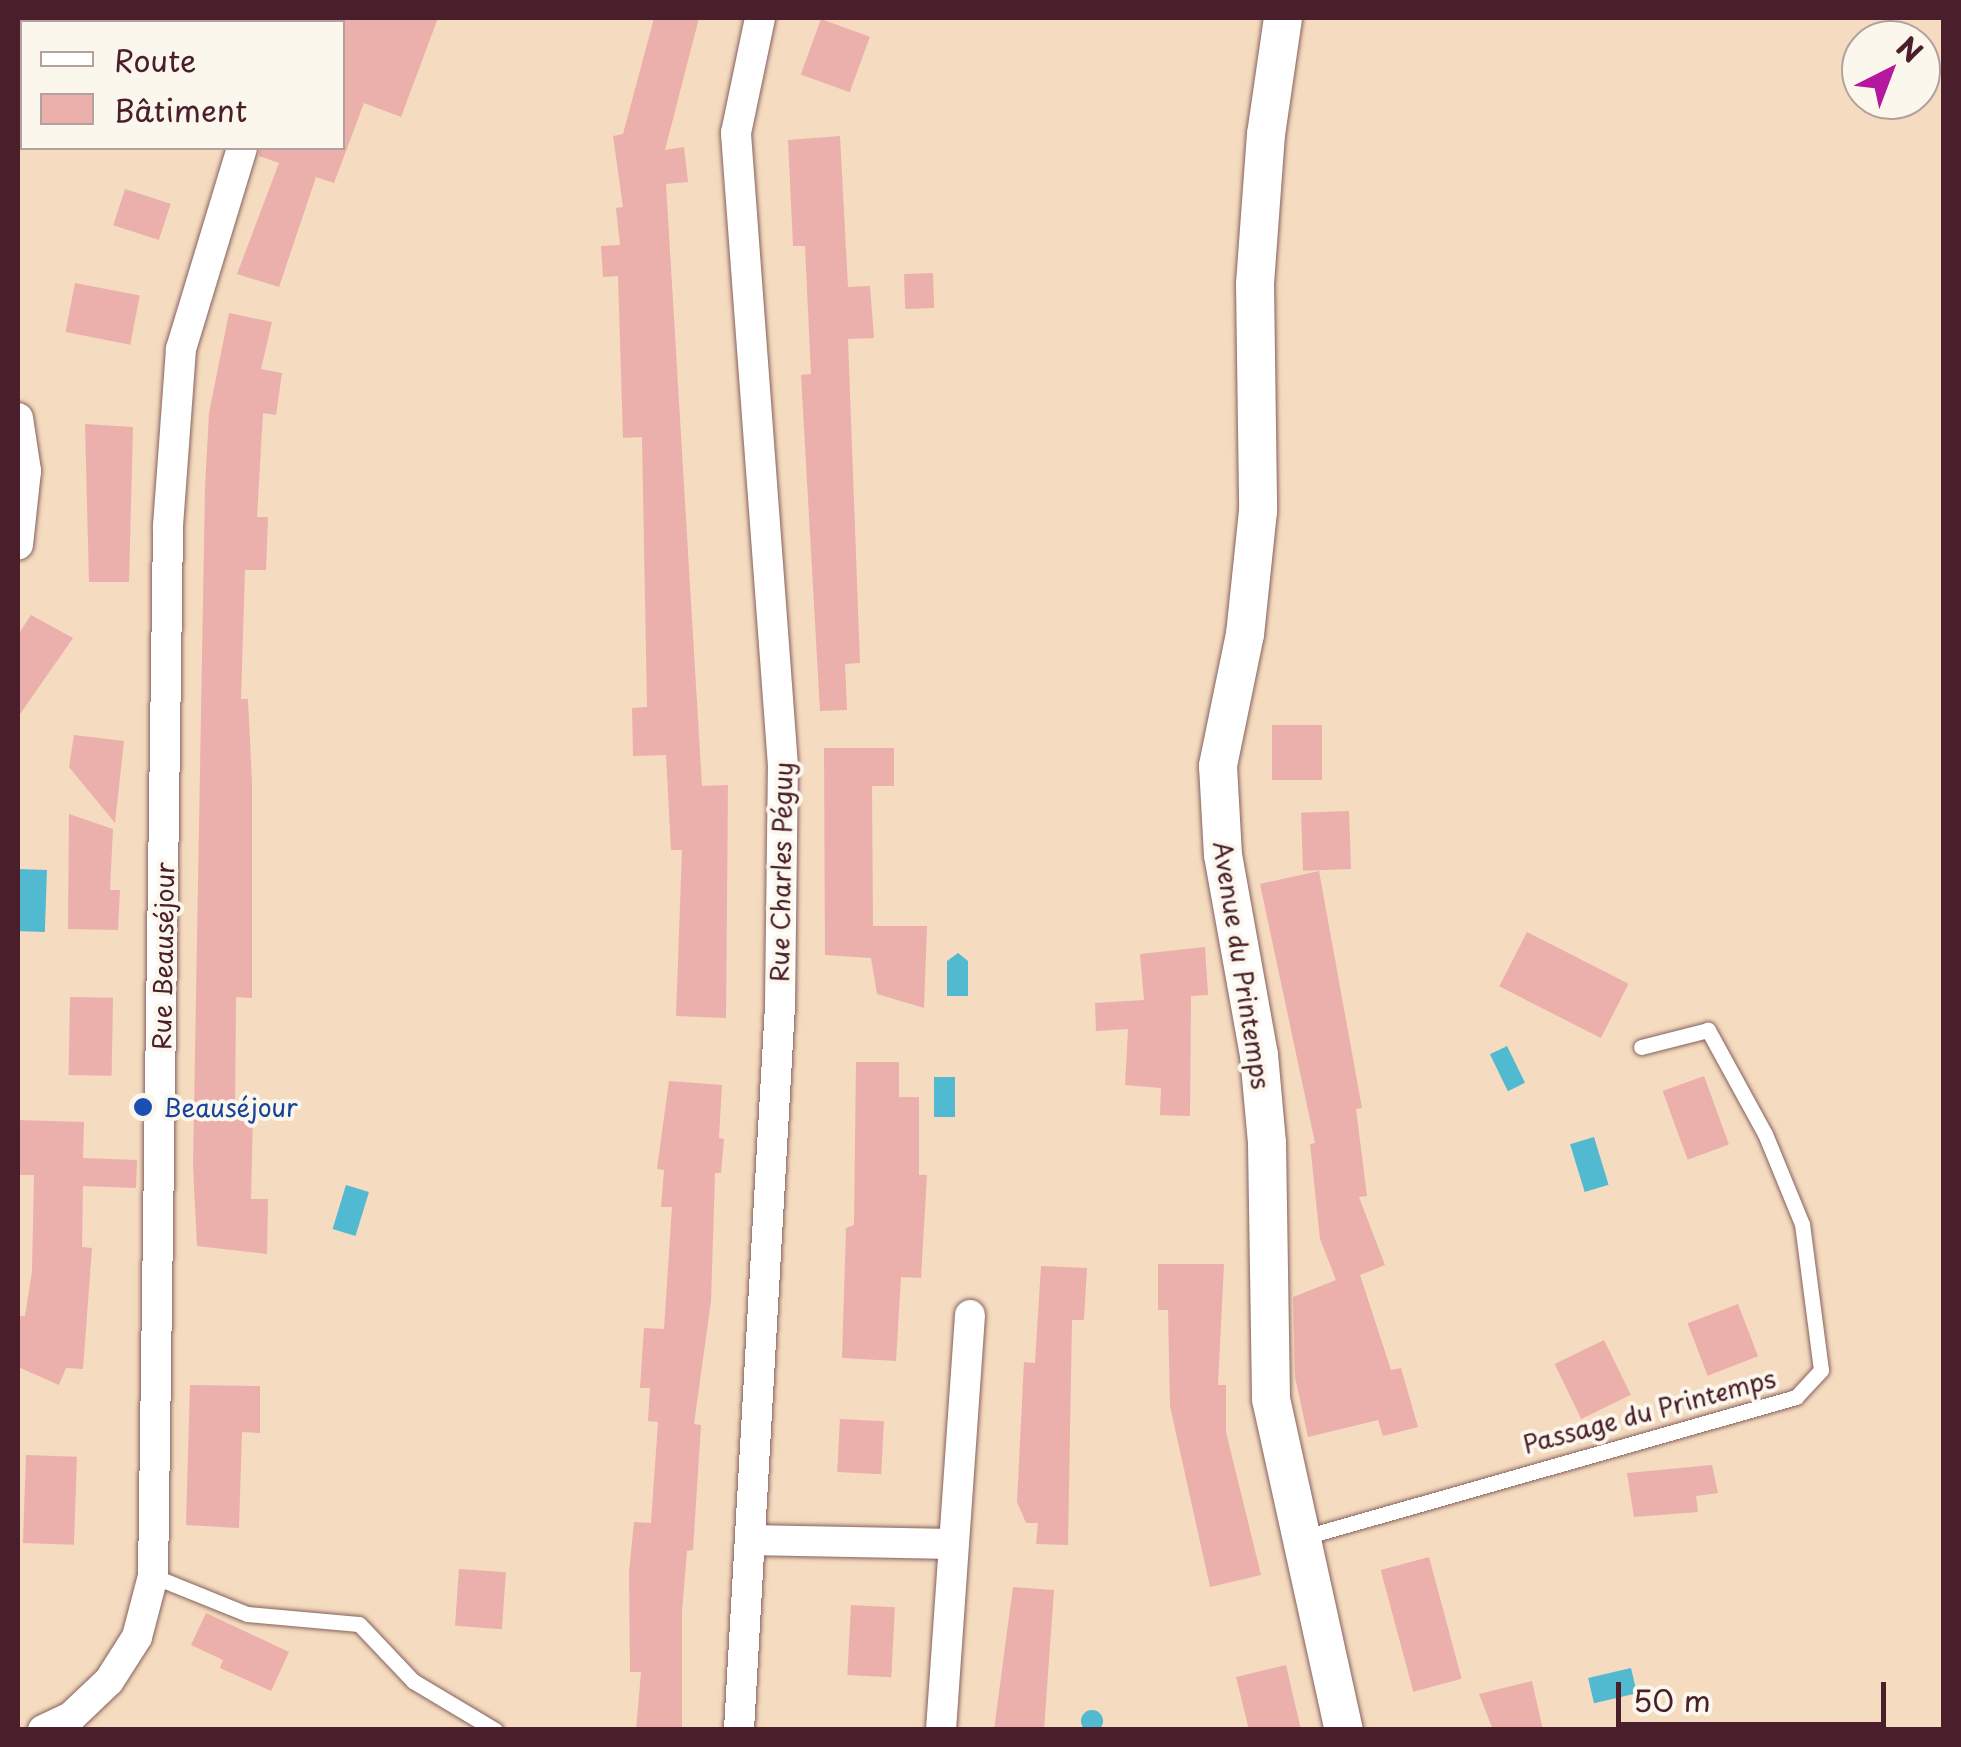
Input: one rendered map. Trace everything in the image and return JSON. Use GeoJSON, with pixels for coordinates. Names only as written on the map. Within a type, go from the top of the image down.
{"type":"FeatureCollection","features":[{"type":"Feature","properties":{"kind":"street","name":"Rue Charles Péguy"},"geometry":{"type":"LineString","coordinates":[[739,1730],[780,1006],[784,766],[736,132],[760,18]]}},
{"type":"Feature","properties":{"kind":"street","name":"Avenue du Printemps"},"geometry":{"type":"LineString","coordinates":[[1283,18],[1266,134],[1255,284],[1258,511],[1246,634],[1218,766],[1223,856],[1259,1055],[1267,1143],[1271,1399],[1298,1540],[1344,1730]]}},
{"type":"Feature","properties":{"kind":"street","name":"Rue Beauséjour"},"geometry":{"type":"LineString","coordinates":[[42,1730],[71,1717],[109,1680],[137,1637],[153,1576],[168,526],[181,349],[241,150]]}},
{"type":"Feature","properties":{"kind":"street"},"geometry":{"type":"LineString","coordinates":[[18,418],[26,471],[18,545]]}},
{"type":"Feature","properties":{"kind":"street"},"geometry":{"type":"LineString","coordinates":[[941,1730],[950,1544],[970,1315]]}},
{"type":"Feature","properties":{"kind":"street"},"geometry":{"type":"LineString","coordinates":[[750,1540],[950,1544]]}},
{"type":"Feature","properties":{"kind":"lane","name":"Passage du Printemps"},"geometry":{"type":"LineString","coordinates":[[1298,1540],[1796,1397],[1821,1370],[1802,1224],[1765,1134],[1708,1030],[1642,1047]]}},
{"type":"Feature","properties":{"kind":"lane"},"geometry":{"type":"LineString","coordinates":[[153,1576],[248,1614],[359,1624],[413,1681],[495,1730]]}},
{"type":"Feature","properties":{"kind":"water"},"geometry":{"type":"Polygon","coordinates":[[[18,869],[47,870],[45,932],[18,931],[18,869]]]}},
{"type":"Feature","properties":{"kind":"water"},"geometry":{"type":"Polygon","coordinates":[[[958,953],[968,961],[968,996],[947,996],[947,961],[958,953]]]}},
{"type":"Feature","properties":{"kind":"water"},"geometry":{"type":"Polygon","coordinates":[[[1507,1046],[1525,1083],[1508,1091],[1490,1054],[1507,1046]]]}},
{"type":"Feature","properties":{"kind":"water"},"geometry":{"type":"Polygon","coordinates":[[[934,1077],[955,1077],[955,1117],[934,1117],[934,1077]]]}},
{"type":"Feature","properties":{"kind":"water"},"geometry":{"type":"Polygon","coordinates":[[[1594,1137],[1609,1185],[1585,1192],[1570,1144],[1594,1137]]]}},
{"type":"Feature","properties":{"kind":"water"},"geometry":{"type":"Polygon","coordinates":[[[346,1185],[369,1192],[356,1236],[333,1229],[346,1185]]]}},
{"type":"Feature","properties":{"kind":"water"},"geometry":{"type":"Polygon","coordinates":[[[1631,1668],[1637,1693],[1594,1703],[1588,1678],[1631,1668]]]}},
{"type":"Feature","properties":{"kind":"water"},"geometry":{"type":"Polygon","coordinates":[[[1092,1710],[1100,1713],[1100,1729],[1092,1732],[1084,1729],[1081,1721],[1084,1713],[1092,1710]]]}},
{"type":"Feature","properties":{"kind":"building"},"geometry":{"type":"Polygon","coordinates":[[[438,18],[401,117],[364,103],[334,183],[316,177],[279,287],[237,274],[279,163],[259,156],[260,150],[345,150],[342,20],[438,18]]]}},
{"type":"Feature","properties":{"kind":"building"},"geometry":{"type":"Polygon","coordinates":[[[654,18],[699,18],[665,150],[684,147],[688,182],[666,184],[702,786],[728,785],[726,1018],[676,1016],[682,850],[671,850],[666,755],[633,756],[632,708],[647,707],[642,437],[623,438],[618,276],[603,277],[601,246],[620,245],[616,208],[623,207],[613,136],[623,134],[654,18]]]}},
{"type":"Feature","properties":{"kind":"building"},"geometry":{"type":"Polygon","coordinates":[[[821,19],[870,37],[850,92],[801,74],[821,19]]]}},
{"type":"Feature","properties":{"kind":"building"},"geometry":{"type":"Polygon","coordinates":[[[840,136],[848,287],[870,286],[874,338],[848,339],[860,663],[845,664],[847,710],[820,711],[801,375],[811,374],[805,246],[793,246],[788,140],[840,136]]]}},
{"type":"Feature","properties":{"kind":"building"},"geometry":{"type":"Polygon","coordinates":[[[125,189],[171,204],[159,240],[113,225],[125,189]]]}},
{"type":"Feature","properties":{"kind":"building"},"geometry":{"type":"Polygon","coordinates":[[[933,273],[934,308],[905,309],[904,274],[933,273]]]}},
{"type":"Feature","properties":{"kind":"building"},"geometry":{"type":"Polygon","coordinates":[[[75,283],[140,296],[130,345],[65,332],[75,283]]]}},
{"type":"Feature","properties":{"kind":"building"},"geometry":{"type":"Polygon","coordinates":[[[229,313],[272,322],[261,369],[282,373],[276,415],[263,413],[257,517],[268,517],[266,570],[245,570],[241,699],[248,699],[252,783],[252,998],[236,997],[235,1112],[253,1113],[251,1199],[268,1199],[267,1254],[197,1246],[193,1166],[205,488],[209,413],[229,313]]]}},
{"type":"Feature","properties":{"kind":"building"},"geometry":{"type":"Polygon","coordinates":[[[85,424],[133,427],[129,582],[89,582],[85,424]]]}},
{"type":"Feature","properties":{"kind":"building"},"geometry":{"type":"Polygon","coordinates":[[[31,615],[73,638],[18,717],[18,635],[31,615]]]}},
{"type":"Feature","properties":{"kind":"building"},"geometry":{"type":"Polygon","coordinates":[[[1272,725],[1322,725],[1322,780],[1272,780],[1272,725]]]}},
{"type":"Feature","properties":{"kind":"building"},"geometry":{"type":"Polygon","coordinates":[[[74,735],[124,741],[115,823],[69,767],[74,735]]]}},
{"type":"Feature","properties":{"kind":"building"},"geometry":{"type":"Polygon","coordinates":[[[824,748],[894,748],[894,786],[872,786],[873,926],[927,926],[924,1008],[877,994],[871,958],[825,955],[824,748]]]}},
{"type":"Feature","properties":{"kind":"building"},"geometry":{"type":"Polygon","coordinates":[[[1349,811],[1351,869],[1303,871],[1301,813],[1349,811]]]}},
{"type":"Feature","properties":{"kind":"building"},"geometry":{"type":"Polygon","coordinates":[[[69,814],[113,829],[110,890],[120,890],[118,930],[68,929],[69,814]]]}},
{"type":"Feature","properties":{"kind":"building"},"geometry":{"type":"Polygon","coordinates":[[[1319,871],[1362,1108],[1356,1109],[1367,1196],[1359,1197],[1385,1265],[1360,1275],[1391,1370],[1401,1368],[1418,1427],[1383,1436],[1378,1420],[1308,1437],[1295,1377],[1293,1297],[1336,1280],[1320,1239],[1310,1144],[1315,1143],[1260,884],[1319,871]]]}},
{"type":"Feature","properties":{"kind":"building"},"geometry":{"type":"Polygon","coordinates":[[[1527,932],[1629,984],[1601,1038],[1499,986],[1527,932]]]}},
{"type":"Feature","properties":{"kind":"building"},"geometry":{"type":"Polygon","coordinates":[[[1205,947],[1208,995],[1191,996],[1190,1116],[1160,1115],[1161,1088],[1125,1085],[1128,1029],[1096,1031],[1095,1003],[1144,1000],[1140,954],[1205,947]]]}},
{"type":"Feature","properties":{"kind":"building"},"geometry":{"type":"Polygon","coordinates":[[[70,997],[113,998],[112,1076],[69,1075],[70,997]]]}},
{"type":"Feature","properties":{"kind":"building"},"geometry":{"type":"Polygon","coordinates":[[[856,1062],[899,1062],[899,1097],[919,1097],[919,1175],[927,1175],[921,1278],[901,1277],[896,1361],[842,1358],[846,1228],[854,1225],[856,1062]]]}},
{"type":"Feature","properties":{"kind":"building"},"geometry":{"type":"Polygon","coordinates":[[[1704,1076],[1729,1145],[1688,1160],[1663,1091],[1704,1076]]]}},
{"type":"Feature","properties":{"kind":"building"},"geometry":{"type":"Polygon","coordinates":[[[669,1081],[722,1085],[719,1138],[724,1139],[721,1173],[715,1173],[711,1301],[694,1424],[701,1425],[693,1550],[687,1551],[682,1611],[682,1730],[636,1730],[641,1672],[630,1672],[629,1572],[634,1522],[651,1523],[658,1422],[648,1421],[650,1388],[640,1388],[644,1328],[664,1329],[672,1207],[661,1207],[664,1170],[657,1169],[669,1081]]]}},
{"type":"Feature","properties":{"kind":"building"},"geometry":{"type":"Polygon","coordinates":[[[18,1120],[84,1122],[83,1158],[137,1160],[136,1188],[83,1186],[82,1247],[92,1248],[83,1369],[66,1368],[59,1385],[18,1367],[18,1316],[25,1316],[32,1271],[34,1175],[18,1175],[18,1120]]]}},
{"type":"Feature","properties":{"kind":"building"},"geometry":{"type":"Polygon","coordinates":[[[1158,1264],[1224,1264],[1218,1385],[1226,1385],[1226,1432],[1261,1575],[1210,1587],[1170,1406],[1168,1310],[1158,1310],[1158,1264]]]}},
{"type":"Feature","properties":{"kind":"building"},"geometry":{"type":"Polygon","coordinates":[[[1041,1266],[1087,1268],[1084,1320],[1072,1320],[1068,1545],[1036,1544],[1038,1523],[1026,1523],[1017,1502],[1024,1362],[1035,1363],[1041,1266]]]}},
{"type":"Feature","properties":{"kind":"building"},"geometry":{"type":"Polygon","coordinates":[[[1738,1304],[1758,1356],[1708,1376],[1688,1323],[1738,1304]]]}},
{"type":"Feature","properties":{"kind":"building"},"geometry":{"type":"Polygon","coordinates":[[[1604,1340],[1631,1395],[1581,1419],[1555,1364],[1604,1340]]]}},
{"type":"Feature","properties":{"kind":"building"},"geometry":{"type":"Polygon","coordinates":[[[190,1385],[260,1386],[260,1433],[242,1432],[239,1528],[186,1525],[190,1385]]]}},
{"type":"Feature","properties":{"kind":"building"},"geometry":{"type":"Polygon","coordinates":[[[840,1419],[884,1421],[881,1474],[837,1472],[840,1419]]]}},
{"type":"Feature","properties":{"kind":"building"},"geometry":{"type":"Polygon","coordinates":[[[26,1455],[77,1457],[74,1545],[23,1543],[26,1455]]]}},
{"type":"Feature","properties":{"kind":"building"},"geometry":{"type":"Polygon","coordinates":[[[1712,1465],[1718,1493],[1696,1496],[1698,1512],[1634,1517],[1627,1473],[1712,1465]]]}},
{"type":"Feature","properties":{"kind":"building"},"geometry":{"type":"Polygon","coordinates":[[[1429,1557],[1462,1679],[1413,1692],[1381,1570],[1429,1557]]]}},
{"type":"Feature","properties":{"kind":"building"},"geometry":{"type":"Polygon","coordinates":[[[459,1569],[506,1572],[502,1629],[455,1626],[459,1569]]]}},
{"type":"Feature","properties":{"kind":"building"},"geometry":{"type":"Polygon","coordinates":[[[1013,1587],[1054,1590],[1044,1730],[994,1730],[1013,1587]]]}},
{"type":"Feature","properties":{"kind":"building"},"geometry":{"type":"Polygon","coordinates":[[[851,1605],[895,1607],[891,1677],[847,1675],[851,1605]]]}},
{"type":"Feature","properties":{"kind":"building"},"geometry":{"type":"Polygon","coordinates":[[[206,1613],[289,1652],[271,1691],[220,1668],[223,1660],[191,1645],[206,1613]]]}},
{"type":"Feature","properties":{"kind":"building"},"geometry":{"type":"Polygon","coordinates":[[[1286,1665],[1301,1730],[1249,1730],[1236,1677],[1286,1665]]]}},
{"type":"Feature","properties":{"kind":"building"},"geometry":{"type":"Polygon","coordinates":[[[1532,1681],[1543,1730],[1493,1730],[1479,1694],[1532,1681]]]}},
{"type":"Feature","properties":{"kind":"place","name":"Beauséjour"},"geometry":{"type":"Point","coordinates":[143,1107]}}]}
